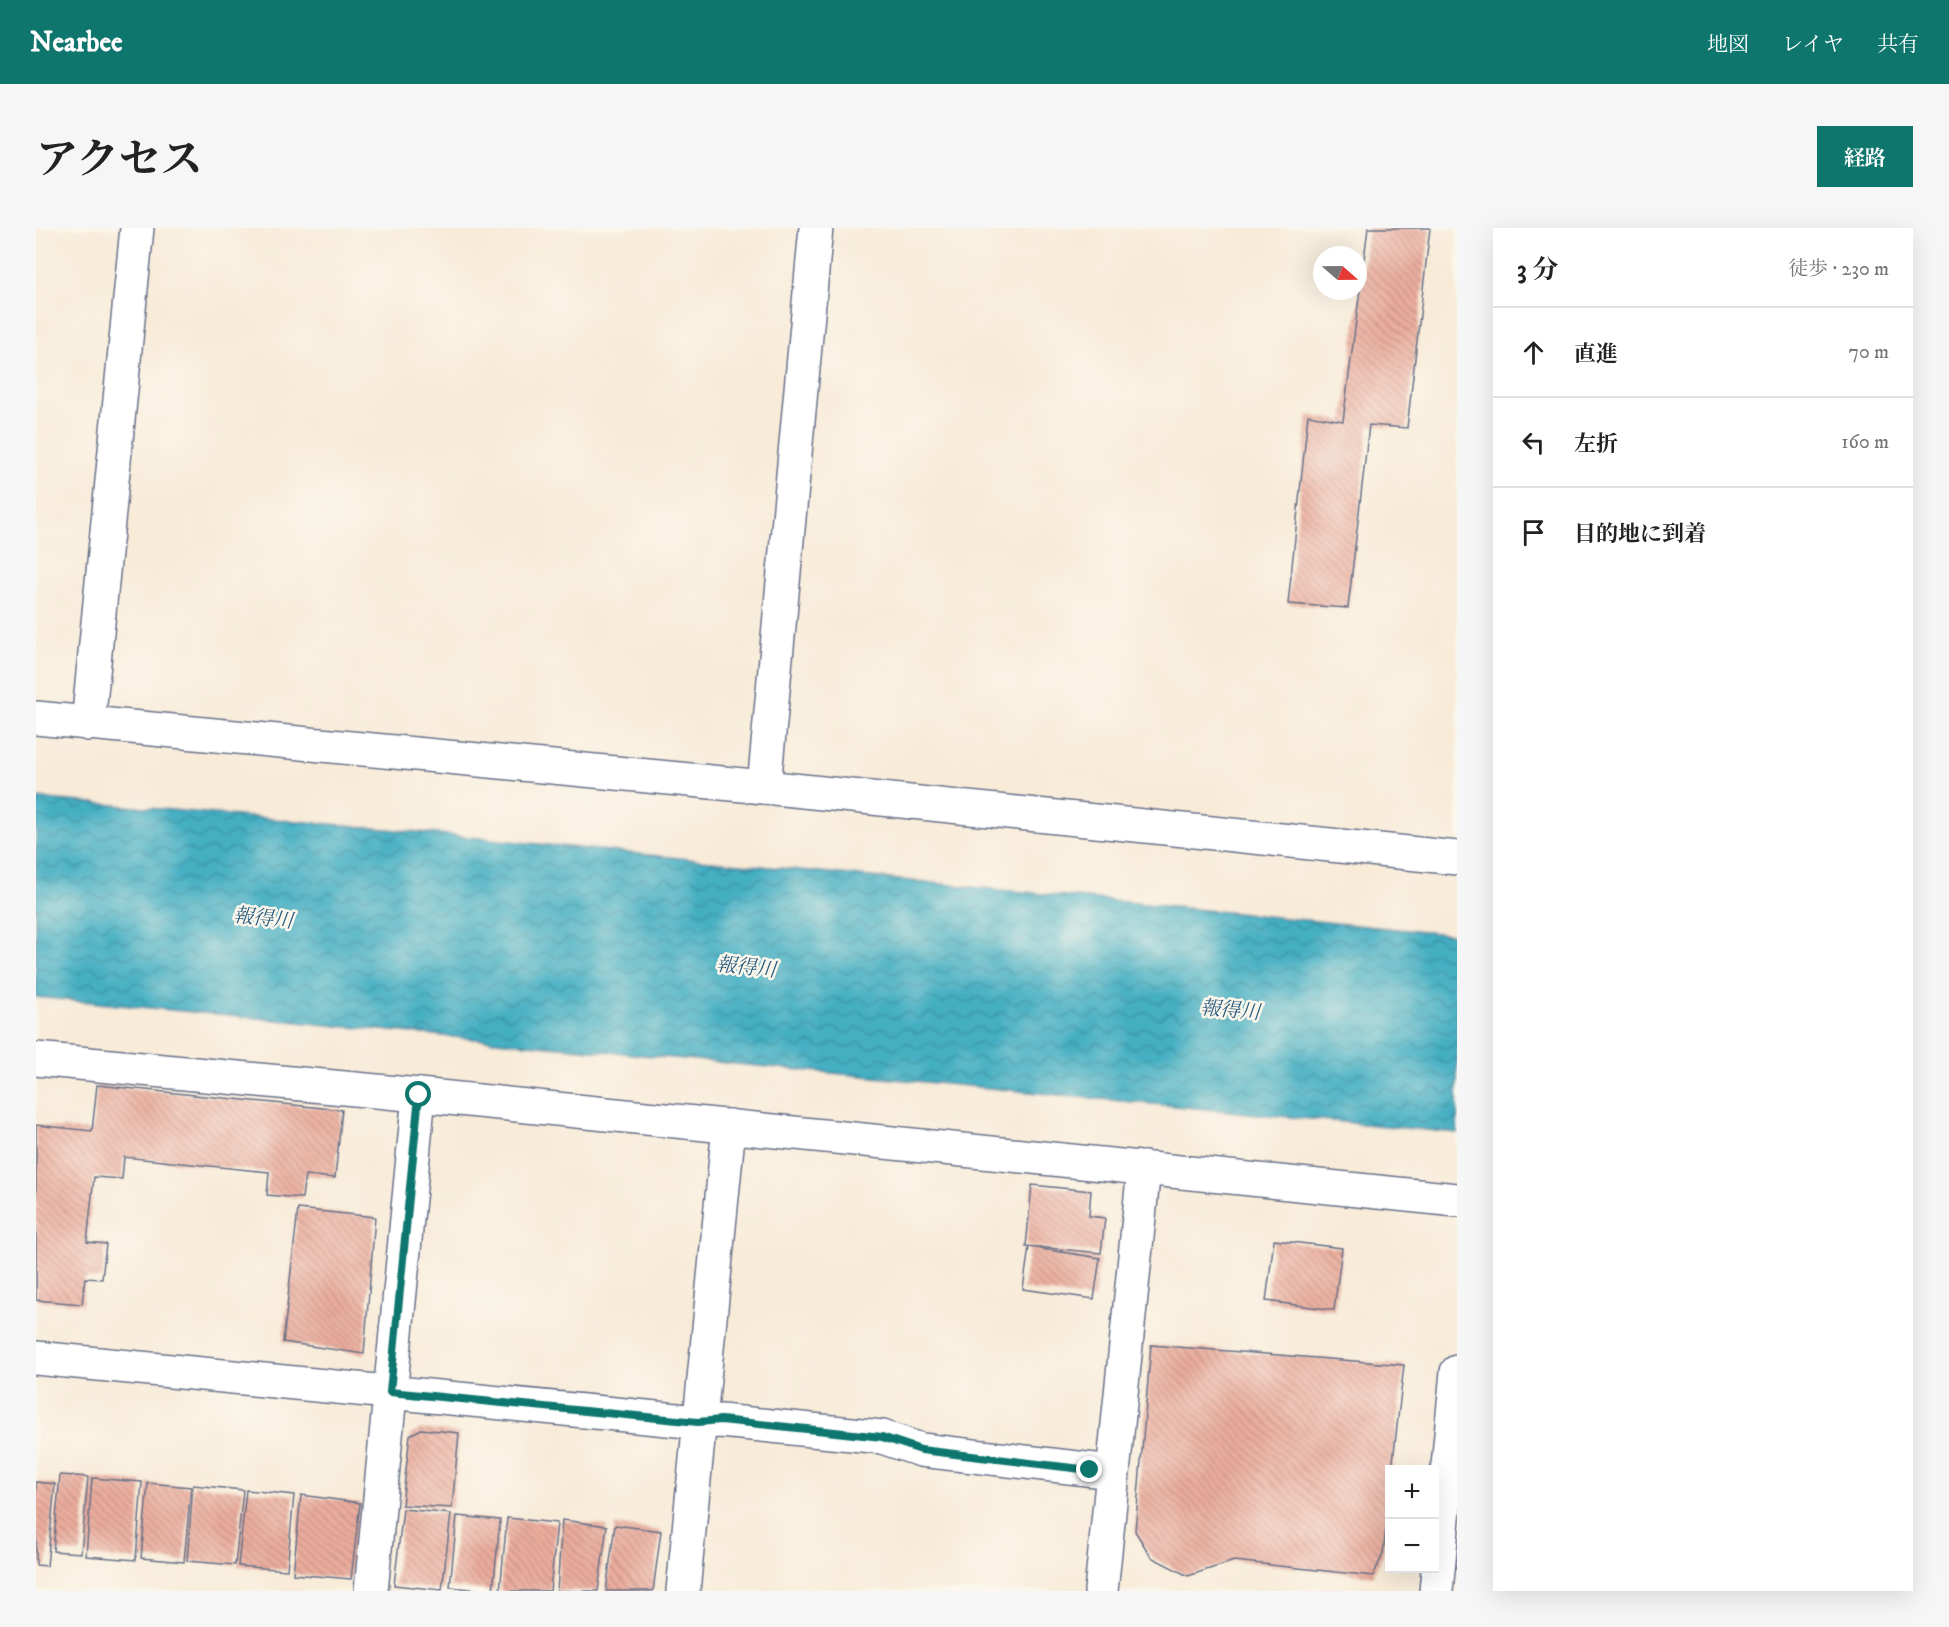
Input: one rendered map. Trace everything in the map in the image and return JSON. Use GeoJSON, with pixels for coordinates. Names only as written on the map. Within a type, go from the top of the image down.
{"type":"FeatureCollection","features":[{"type":"Feature","properties":{"kind":"street"},"geometry":{"type":"LineString","coordinates":[[88,724],[137,228]]}},
{"type":"Feature","properties":{"kind":"street"},"geometry":{"type":"LineString","coordinates":[[764,787],[816,228]]}},
{"type":"Feature","properties":{"kind":"street"},"geometry":{"type":"LineString","coordinates":[[36,718],[764,787],[1457,858]]}},
{"type":"Feature","properties":{"kind":"street"},"geometry":{"type":"LineString","coordinates":[[36,1059],[419,1095],[1457,1200]]}},
{"type":"Feature","properties":{"kind":"street"},"geometry":{"type":"LineString","coordinates":[[370,1591],[419,1095]]}},
{"type":"Feature","properties":{"kind":"street"},"geometry":{"type":"LineString","coordinates":[[683,1591],[729,1126]]}},
{"type":"Feature","properties":{"kind":"street"},"geometry":{"type":"LineString","coordinates":[[1101,1591],[1144,1168]]}},
{"type":"Feature","properties":{"kind":"street"},"geometry":{"type":"LineString","coordinates":[[36,1358],[698,1422],[721,1420],[882,1437],[921,1450],[1113,1472]]}},
{"type":"Feature","properties":{"kind":"street"},"geometry":{"type":"LineString","coordinates":[[1436,1591],[1457,1372]]}},
{"type":"Feature","properties":{"kind":"water","name":"報得川"},"geometry":{"type":"Polygon","coordinates":[[[36,798],[398,830],[1457,935],[1457,1133],[36,997],[36,798]]]}},
{"type":"Feature","properties":{"kind":"building"},"geometry":{"type":"Polygon","coordinates":[[[1368,228],[1430,228],[1407,428],[1369,425],[1348,608],[1288,604],[1308,415],[1343,421],[1359,300],[1367,300],[1366,246],[1368,228]]]}},
{"type":"Feature","properties":{"kind":"building"},"geometry":{"type":"Polygon","coordinates":[[[97,1085],[342,1110],[335,1178],[305,1175],[302,1198],[267,1195],[269,1172],[124,1157],[122,1179],[94,1177],[87,1242],[106,1244],[102,1279],[85,1278],[82,1304],[36,1300],[36,1125],[92,1131],[97,1085]]]}},
{"type":"Feature","properties":{"kind":"building"},"geometry":{"type":"Polygon","coordinates":[[[1032,1185],[1091,1191],[1089,1216],[1105,1218],[1101,1253],[1026,1246],[1032,1185]]]}},
{"type":"Feature","properties":{"kind":"building"},"geometry":{"type":"Polygon","coordinates":[[[298,1209],[375,1217],[364,1354],[283,1342],[298,1209]]]}},
{"type":"Feature","properties":{"kind":"building"},"geometry":{"type":"Polygon","coordinates":[[[1274,1240],[1342,1248],[1334,1310],[1266,1301],[1274,1240]]]}},
{"type":"Feature","properties":{"kind":"building"},"geometry":{"type":"Polygon","coordinates":[[[1029,1247],[1100,1258],[1094,1299],[1023,1289],[1029,1247]]]}},
{"type":"Feature","properties":{"kind":"building"},"geometry":{"type":"Polygon","coordinates":[[[1151,1345],[1404,1365],[1393,1465],[1385,1465],[1383,1554],[1373,1576],[1234,1561],[1188,1576],[1151,1557],[1135,1531],[1151,1345]]]}},
{"type":"Feature","properties":{"kind":"building"},"geometry":{"type":"Polygon","coordinates":[[[421,1429],[459,1433],[452,1508],[402,1505],[410,1435],[421,1429]]]}},
{"type":"Feature","properties":{"kind":"building"},"geometry":{"type":"Polygon","coordinates":[[[60,1475],[88,1477],[81,1553],[53,1551],[60,1475]]]}},
{"type":"Feature","properties":{"kind":"building"},"geometry":{"type":"Polygon","coordinates":[[[92,1478],[142,1482],[136,1560],[86,1556],[92,1478]]]}},
{"type":"Feature","properties":{"kind":"building"},"geometry":{"type":"Polygon","coordinates":[[[36,1482],[55,1484],[47,1566],[36,1565],[36,1482]]]}},
{"type":"Feature","properties":{"kind":"building"},"geometry":{"type":"Polygon","coordinates":[[[148,1483],[191,1487],[184,1562],[141,1558],[148,1483]]]}},
{"type":"Feature","properties":{"kind":"building"},"geometry":{"type":"Polygon","coordinates":[[[193,1485],[243,1490],[235,1565],[187,1561],[193,1485]]]}},
{"type":"Feature","properties":{"kind":"building"},"geometry":{"type":"Polygon","coordinates":[[[246,1490],[294,1495],[287,1570],[238,1566],[246,1490]]]}},
{"type":"Feature","properties":{"kind":"building"},"geometry":{"type":"Polygon","coordinates":[[[301,1495],[360,1503],[351,1579],[293,1574],[301,1495]]]}},
{"type":"Feature","properties":{"kind":"building"},"geometry":{"type":"Polygon","coordinates":[[[403,1509],[451,1514],[442,1590],[394,1585],[403,1509]]]}},
{"type":"Feature","properties":{"kind":"building"},"geometry":{"type":"Polygon","coordinates":[[[457,1516],[500,1520],[493,1591],[450,1587],[457,1516]]]}},
{"type":"Feature","properties":{"kind":"building"},"geometry":{"type":"Polygon","coordinates":[[[507,1518],[557,1523],[550,1591],[500,1591],[507,1518]]]}},
{"type":"Feature","properties":{"kind":"building"},"geometry":{"type":"Polygon","coordinates":[[[562,1520],[607,1526],[598,1591],[557,1591],[562,1520]]]}},
{"type":"Feature","properties":{"kind":"building"},"geometry":{"type":"Polygon","coordinates":[[[615,1525],[661,1531],[653,1591],[606,1591],[615,1525]]]}},
{"type":"Feature","properties":{"kind":"route"},"geometry":{"type":"LineString","coordinates":[[419,1095],[390,1392],[698,1422],[721,1420],[882,1437],[921,1450],[1090,1470]]}}]}
